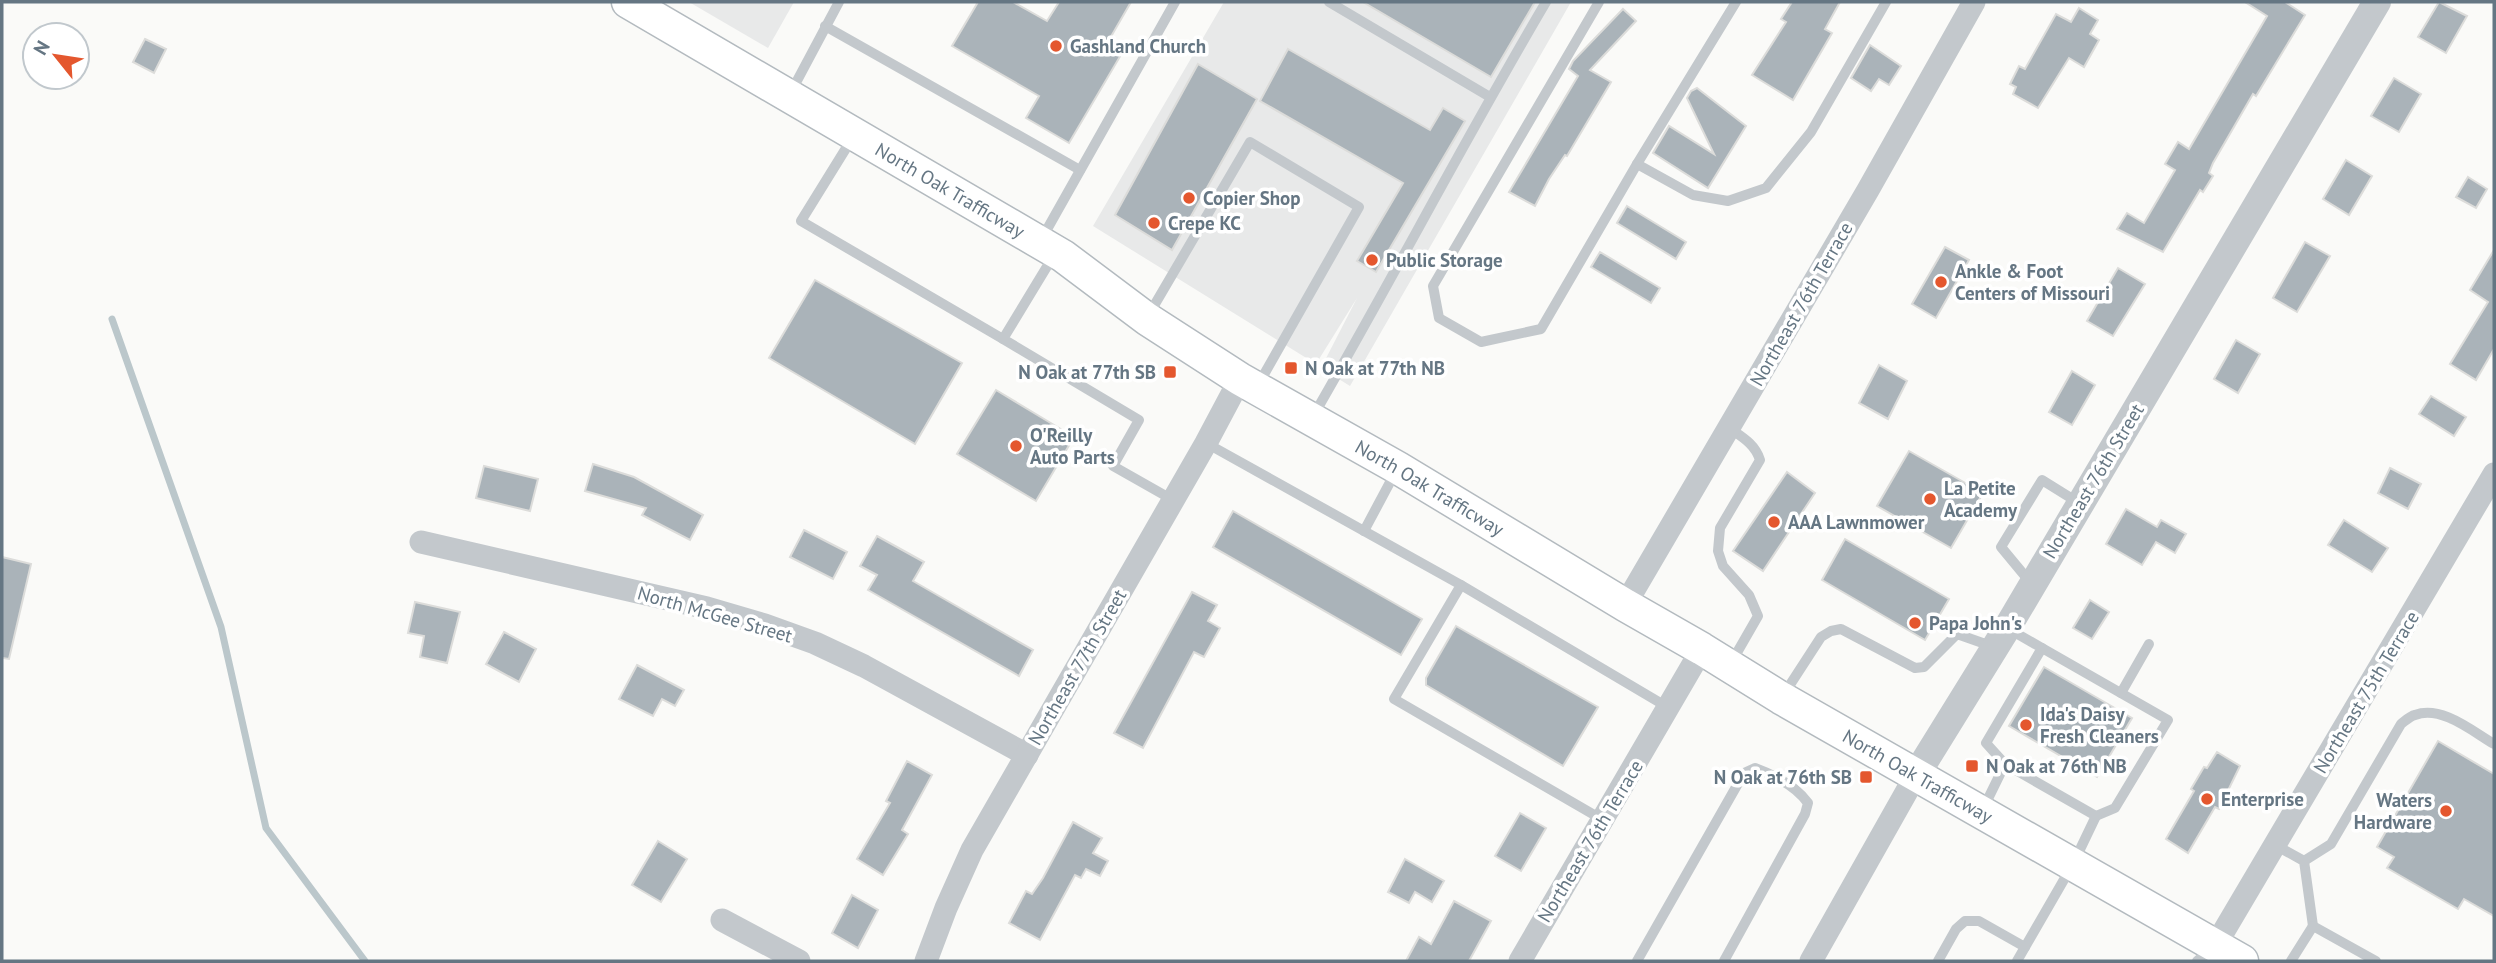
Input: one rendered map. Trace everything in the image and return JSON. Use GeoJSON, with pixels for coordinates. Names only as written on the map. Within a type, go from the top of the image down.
{"type":"FeatureCollection","features":[{"type":"Feature","properties":{"kind":"main road","name":"North Oak Trafficway"},"geometry":{"type":"LineString","coordinates":[[628,2],[1047,247],[1147,319],[1248,384],[1398,468],[1781,698],[2073,864],[2218,956]]}},
{"type":"Feature","properties":{"kind":"street","name":"Northeast 76th Street"},"geometry":{"type":"LineString","coordinates":[[1811,961],[1916,775],[2001,637],[2377,2]]}},
{"type":"Feature","properties":{"kind":"street","name":"Northeast 76th Terrace"},"geometry":{"type":"LineString","coordinates":[[1625,605],[1868,190],[1971,3]]}},
{"type":"Feature","properties":{"kind":"street","name":"Northeast 77th Street"},"geometry":{"type":"LineString","coordinates":[[926,961],[972,850],[1206,443],[1248,384]]}},
{"type":"Feature","properties":{"kind":"street","name":"Northeast 75th Terrace"},"geometry":{"type":"LineString","coordinates":[[2218,956],[2275,845],[2485,497],[2494,474]]}},
{"type":"Feature","properties":{"kind":"street","name":"North McGee Street"},"geometry":{"type":"LineString","coordinates":[[421,542],[707,608],[765,625],[815,643],[864,666],[1027,755]]}},
{"type":"Feature","properties":{"kind":"street","name":"Northeast 76th Terrace"},"geometry":{"type":"LineString","coordinates":[[1520,961],[1702,649]]}},
{"type":"Feature","properties":{"kind":"street"},"geometry":{"type":"LineString","coordinates":[[722,920],[799,961]]}},
{"type":"Feature","properties":{"kind":"lane"},"geometry":{"type":"LineString","coordinates":[[789,96],[839,2]]}},
{"type":"Feature","properties":{"kind":"lane"},"geometry":{"type":"LineString","coordinates":[[1003,339],[1080,170],[1175,2]]}},
{"type":"Feature","properties":{"kind":"lane"},"geometry":{"type":"LineString","coordinates":[[1329,2],[1490,97]]}},
{"type":"Feature","properties":{"kind":"lane"},"geometry":{"type":"LineString","coordinates":[[1311,421],[1434,204],[1490,97],[1546,2]]}},
{"type":"Feature","properties":{"kind":"lane"},"geometry":{"type":"LineString","coordinates":[[1599,2],[1433,286],[1439,318],[1480,342],[1541,329],[1736,2]]}},
{"type":"Feature","properties":{"kind":"lane"},"geometry":{"type":"LineString","coordinates":[[1637,164],[1693,195],[1728,201],[1766,188],[1811,132],[1886,2]]}},
{"type":"Feature","properties":{"kind":"lane"},"geometry":{"type":"LineString","coordinates":[[825,26],[1080,170]]}},
{"type":"Feature","properties":{"kind":"lane"},"geometry":{"type":"LineString","coordinates":[[855,134],[801,220],[1139,420],[1113,466],[1173,500]]}},
{"type":"Feature","properties":{"kind":"lane"},"geometry":{"type":"LineString","coordinates":[[1147,319],[1250,142],[1359,207],[1248,384]]}},
{"type":"Feature","properties":{"kind":"lane"},"geometry":{"type":"LineString","coordinates":[[1729,428],[1750,443],[1760,460],[1720,528],[1718,551],[1723,566],[1749,595],[1758,616],[1730,666]]}},
{"type":"Feature","properties":{"kind":"lane"},"geometry":{"type":"LineString","coordinates":[[1206,443],[1461,585],[1669,708]]}},
{"type":"Feature","properties":{"kind":"lane"},"geometry":{"type":"LineString","coordinates":[[1364,531],[1398,468]]}},
{"type":"Feature","properties":{"kind":"lane"},"geometry":{"type":"LineString","coordinates":[[2032,584],[2001,547],[2042,480],[2080,503]]}},
{"type":"Feature","properties":{"kind":"lane"},"geometry":{"type":"LineString","coordinates":[[1461,585],[1394,699],[1602,820]]}},
{"type":"Feature","properties":{"kind":"lane"},"geometry":{"type":"LineString","coordinates":[[1781,698],[1821,638],[1831,631],[1841,629],[1915,668],[1924,667],[1957,634],[2001,637],[2042,648],[2168,720],[2115,808],[2096,816],[2073,864],[2017,961]]}},
{"type":"Feature","properties":{"kind":"lane"},"geometry":{"type":"LineString","coordinates":[[2121,694],[2149,644]]}},
{"type":"Feature","properties":{"kind":"lane"},"geometry":{"type":"LineString","coordinates":[[2042,648],[1986,743],[2005,764],[2096,816]]}},
{"type":"Feature","properties":{"kind":"lane"},"geometry":{"type":"LineString","coordinates":[[2304,861],[2331,844],[2401,724],[2416,714],[2431,713],[2448,718],[2494,744]]}},
{"type":"Feature","properties":{"kind":"lane"},"geometry":{"type":"LineString","coordinates":[[1982,811],[2005,764]]}},
{"type":"Feature","properties":{"kind":"lane"},"geometry":{"type":"LineString","coordinates":[[1637,961],[1744,773],[1755,768],[1769,773],[1802,794],[1808,803],[1805,814],[1724,961]]}},
{"type":"Feature","properties":{"kind":"lane"},"geometry":{"type":"LineString","coordinates":[[2275,845],[2304,861]]}},
{"type":"Feature","properties":{"kind":"lane"},"geometry":{"type":"LineString","coordinates":[[2291,961],[2313,926],[2304,861]]}},
{"type":"Feature","properties":{"kind":"lane"},"geometry":{"type":"LineString","coordinates":[[1938,961],[1956,929],[1965,921],[1979,921],[2025,947]]}},
{"type":"Feature","properties":{"kind":"lane"},"geometry":{"type":"LineString","coordinates":[[2313,926],[2376,961]]}},
{"type":"Feature","properties":{"kind":"shaded area"},"geometry":{"type":"Polygon","coordinates":[[[689,2],[794,2],[768,48],[689,2]]]}},
{"type":"Feature","properties":{"kind":"shaded area"},"geometry":{"type":"Polygon","coordinates":[[[1224,2],[1571,2],[1350,386],[1321,368],[1357,298],[1316,364],[1093,226],[1224,2]]]}},
{"type":"Feature","properties":{"kind":"building"},"geometry":{"type":"Polygon","coordinates":[[[978,2],[1013,2],[1047,21],[1059,2],[1131,2],[1109,40],[1125,48],[1069,143],[1026,118],[1039,96],[952,46],[978,2]]]}},
{"type":"Feature","properties":{"kind":"building"},"geometry":{"type":"Polygon","coordinates":[[[1363,2],[1535,2],[1491,77],[1363,2]]]}},
{"type":"Feature","properties":{"kind":"building"},"geometry":{"type":"Polygon","coordinates":[[[1792,2],[1840,2],[1825,29],[1832,33],[1793,100],[1752,75],[1786,22],[1781,19],[1792,2]]]}},
{"type":"Feature","properties":{"kind":"building"},"geometry":{"type":"Polygon","coordinates":[[[2245,2],[2285,2],[2305,15],[2256,96],[2253,94],[2213,163],[2209,173],[2213,176],[2203,192],[2200,190],[2163,252],[2117,229],[2127,213],[2144,223],[2175,170],[2165,164],[2178,142],[2189,149],[2267,16],[2245,2]]]}},
{"type":"Feature","properties":{"kind":"building"},"geometry":{"type":"Polygon","coordinates":[[[2439,2],[2467,16],[2446,53],[2418,37],[2439,2]]]}},
{"type":"Feature","properties":{"kind":"building"},"geometry":{"type":"Polygon","coordinates":[[[2079,8],[2098,20],[2090,34],[2099,40],[2084,67],[2069,58],[2038,108],[2013,94],[2016,87],[2010,84],[2019,66],[2025,69],[2056,14],[2071,22],[2079,8]]]}},
{"type":"Feature","properties":{"kind":"building"},"geometry":{"type":"Polygon","coordinates":[[[1623,9],[1636,21],[1590,70],[1611,82],[1567,156],[1565,155],[1549,179],[1535,206],[1509,192],[1578,76],[1569,69],[1573,61],[1623,9]]]}},
{"type":"Feature","properties":{"kind":"building"},"geometry":{"type":"Polygon","coordinates":[[[145,39],[166,49],[154,73],[133,62],[145,39]]]}},
{"type":"Feature","properties":{"kind":"building"},"geometry":{"type":"Polygon","coordinates":[[[1870,45],[1901,66],[1889,85],[1879,79],[1871,91],[1851,78],[1870,45]]]}},
{"type":"Feature","properties":{"kind":"building"},"geometry":{"type":"Polygon","coordinates":[[[1288,49],[1430,130],[1443,108],[1465,121],[1376,272],[1357,261],[1403,183],[1260,101],[1288,49]]]}},
{"type":"Feature","properties":{"kind":"building"},"geometry":{"type":"Polygon","coordinates":[[[1198,64],[1257,99],[1172,250],[1115,215],[1198,64]]]}},
{"type":"Feature","properties":{"kind":"building"},"geometry":{"type":"Polygon","coordinates":[[[2394,78],[2421,94],[2399,132],[2371,116],[2394,78]]]}},
{"type":"Feature","properties":{"kind":"building"},"geometry":{"type":"Polygon","coordinates":[[[1697,88],[1746,126],[1708,188],[1653,153],[1669,126],[1714,154],[1687,98],[1691,91],[1697,88]]]}},
{"type":"Feature","properties":{"kind":"building"},"geometry":{"type":"Polygon","coordinates":[[[2346,160],[2372,176],[2349,215],[2323,199],[2346,160]]]}},
{"type":"Feature","properties":{"kind":"building"},"geometry":{"type":"Polygon","coordinates":[[[2468,177],[2487,189],[2476,208],[2456,197],[2468,177]]]}},
{"type":"Feature","properties":{"kind":"building"},"geometry":{"type":"Polygon","coordinates":[[[1627,206],[1686,242],[1676,259],[1617,223],[1627,206]]]}},
{"type":"Feature","properties":{"kind":"building"},"geometry":{"type":"Polygon","coordinates":[[[2305,242],[2330,256],[2297,312],[2273,298],[2305,242]]]}},
{"type":"Feature","properties":{"kind":"building","name":"Ankle & Foot Centers of Missouri"},"geometry":{"type":"Polygon","coordinates":[[[1945,247],[1969,260],[1936,318],[1912,304],[1945,247]]]}},
{"type":"Feature","properties":{"kind":"building"},"geometry":{"type":"Polygon","coordinates":[[[2494,250],[2494,349],[2476,380],[2450,364],[2488,302],[2470,290],[2494,250]]]}},
{"type":"Feature","properties":{"kind":"building"},"geometry":{"type":"Polygon","coordinates":[[[1600,252],[1660,288],[1651,303],[1591,267],[1600,252]]]}},
{"type":"Feature","properties":{"kind":"building"},"geometry":{"type":"Polygon","coordinates":[[[2118,268],[2145,284],[2113,336],[2087,321],[2118,268]]]}},
{"type":"Feature","properties":{"kind":"building"},"geometry":{"type":"Polygon","coordinates":[[[815,280],[962,363],[915,444],[769,358],[815,280]]]}},
{"type":"Feature","properties":{"kind":"building"},"geometry":{"type":"Polygon","coordinates":[[[2236,340],[2260,354],[2238,393],[2214,379],[2236,340]]]}},
{"type":"Feature","properties":{"kind":"building"},"geometry":{"type":"Polygon","coordinates":[[[1879,365],[1907,381],[1888,419],[1859,403],[1879,365]]]}},
{"type":"Feature","properties":{"kind":"building"},"geometry":{"type":"Polygon","coordinates":[[[2072,371],[2095,385],[2072,425],[2049,412],[2072,371]]]}},
{"type":"Feature","properties":{"kind":"building","name":"O'Reilly Auto Parts"},"geometry":{"type":"Polygon","coordinates":[[[996,390],[1074,437],[1036,501],[957,454],[996,390]]]}},
{"type":"Feature","properties":{"kind":"building"},"geometry":{"type":"Polygon","coordinates":[[[2431,396],[2466,417],[2454,436],[2419,414],[2431,396]]]}},
{"type":"Feature","properties":{"kind":"building","name":"La Petite Academy"},"geometry":{"type":"Polygon","coordinates":[[[1909,451],[1983,493],[1951,548],[1877,506],[1909,451]]]}},
{"type":"Feature","properties":{"kind":"building"},"geometry":{"type":"Polygon","coordinates":[[[593,464],[634,477],[703,515],[690,540],[642,515],[646,508],[585,491],[593,464]]]}},
{"type":"Feature","properties":{"kind":"building"},"geometry":{"type":"Polygon","coordinates":[[[484,466],[538,479],[530,511],[476,498],[484,466]]]}},
{"type":"Feature","properties":{"kind":"building"},"geometry":{"type":"Polygon","coordinates":[[[2390,468],[2421,484],[2408,509],[2378,493],[2390,468]]]}},
{"type":"Feature","properties":{"kind":"building","name":"AAA Lawnmower"},"geometry":{"type":"Polygon","coordinates":[[[1787,472],[1815,493],[1763,571],[1733,551],[1787,472]]]}},
{"type":"Feature","properties":{"kind":"building"},"geometry":{"type":"Polygon","coordinates":[[[2126,509],[2157,527],[2161,520],[2186,534],[2175,553],[2156,542],[2142,565],[2106,544],[2126,509]]]}},
{"type":"Feature","properties":{"kind":"building"},"geometry":{"type":"Polygon","coordinates":[[[1233,511],[1422,619],[1401,655],[1213,547],[1233,511]]]}},
{"type":"Feature","properties":{"kind":"building"},"geometry":{"type":"Polygon","coordinates":[[[2344,520],[2388,548],[2372,572],[2328,545],[2344,520]]]}},
{"type":"Feature","properties":{"kind":"building"},"geometry":{"type":"Polygon","coordinates":[[[804,530],[847,552],[833,579],[790,557],[804,530]]]}},
{"type":"Feature","properties":{"kind":"building"},"geometry":{"type":"Polygon","coordinates":[[[877,536],[924,562],[913,581],[1033,650],[1019,676],[868,590],[877,575],[860,566],[877,536]]]}},
{"type":"Feature","properties":{"kind":"building"},"geometry":{"type":"Polygon","coordinates":[[[1845,539],[1949,599],[1925,640],[1822,580],[1845,539]]]}},
{"type":"Feature","properties":{"kind":"building"},"geometry":{"type":"Polygon","coordinates":[[[2,557],[31,564],[9,659],[2,658],[2,557]]]}},
{"type":"Feature","properties":{"kind":"building"},"geometry":{"type":"Polygon","coordinates":[[[1192,592],[1217,605],[1208,621],[1220,628],[1204,657],[1194,652],[1143,748],[1114,733],[1192,592]]]}},
{"type":"Feature","properties":{"kind":"building"},"geometry":{"type":"Polygon","coordinates":[[[2090,600],[2109,612],[2092,639],[2073,628],[2090,600]]]}},
{"type":"Feature","properties":{"kind":"building"},"geometry":{"type":"Polygon","coordinates":[[[415,602],[460,612],[447,663],[420,657],[424,636],[408,633],[415,602]]]}},
{"type":"Feature","properties":{"kind":"building"},"geometry":{"type":"Polygon","coordinates":[[[1456,626],[1598,707],[1563,766],[1426,685],[1426,678],[1456,626]]]}},
{"type":"Feature","properties":{"kind":"building"},"geometry":{"type":"Polygon","coordinates":[[[504,632],[536,649],[519,682],[486,664],[504,632]]]}},
{"type":"Feature","properties":{"kind":"building"},"geometry":{"type":"Polygon","coordinates":[[[637,665],[684,690],[675,706],[662,699],[653,716],[619,699],[637,665]]]}},
{"type":"Feature","properties":{"kind":"building"},"geometry":{"type":"Polygon","coordinates":[[[2044,667],[2132,718],[2097,777],[2009,726],[2044,667]]]}},
{"type":"Feature","properties":{"kind":"building","name":"Waters Hardware"},"geometry":{"type":"Polygon","coordinates":[[[2438,741],[2494,774],[2494,916],[2464,899],[2458,909],[2387,868],[2394,857],[2377,847],[2438,741]]]}},
{"type":"Feature","properties":{"kind":"building","name":"Enterprise"},"geometry":{"type":"Polygon","coordinates":[[[2217,752],[2240,766],[2219,809],[2215,807],[2188,853],[2166,839],[2194,791],[2191,789],[2217,752]]]}},
{"type":"Feature","properties":{"kind":"building"},"geometry":{"type":"Polygon","coordinates":[[[907,761],[932,775],[902,830],[908,834],[883,875],[857,859],[890,803],[886,801],[907,761]]]}},
{"type":"Feature","properties":{"kind":"building"},"geometry":{"type":"Polygon","coordinates":[[[1520,813],[1546,828],[1521,871],[1495,856],[1520,813]]]}},
{"type":"Feature","properties":{"kind":"building"},"geometry":{"type":"Polygon","coordinates":[[[1073,822],[1102,838],[1093,853],[1108,861],[1100,876],[1086,869],[1081,878],[1075,875],[1040,940],[1009,923],[1026,891],[1032,894],[1043,878],[1073,822]]]}},
{"type":"Feature","properties":{"kind":"building"},"geometry":{"type":"Polygon","coordinates":[[[658,841],[687,859],[661,902],[632,885],[658,841]]]}},
{"type":"Feature","properties":{"kind":"building"},"geometry":{"type":"Polygon","coordinates":[[[1405,859],[1444,881],[1432,902],[1415,892],[1409,903],[1388,892],[1405,859]]]}},
{"type":"Feature","properties":{"kind":"building"},"geometry":{"type":"Polygon","coordinates":[[[852,895],[878,910],[858,948],[832,933],[852,895]]]}},
{"type":"Feature","properties":{"kind":"building"},"geometry":{"type":"Polygon","coordinates":[[[1454,901],[1491,921],[1469,961],[1406,961],[1419,937],[1431,944],[1454,901]]]}},
{"type":"Feature","properties":{"kind":"waterway"},"geometry":{"type":"LineString","coordinates":[[112,319],[221,627],[266,828],[365,961]]}},
{"type":"Feature","properties":{"kind":"place","name":"Gashland Church"},"geometry":{"type":"Point","coordinates":[1056,46]}},
{"type":"Feature","properties":{"kind":"place","name":"Copier Shop"},"geometry":{"type":"Point","coordinates":[1189,198]}},
{"type":"Feature","properties":{"kind":"place","name":"Crepe KC"},"geometry":{"type":"Point","coordinates":[1154,223]}},
{"type":"Feature","properties":{"kind":"place","name":"Public Storage"},"geometry":{"type":"Point","coordinates":[1372,260]}},
{"type":"Feature","properties":{"kind":"place","name":"Ankle & Foot Centers of Missouri"},"geometry":{"type":"Point","coordinates":[1941,282]}},
{"type":"Feature","properties":{"kind":"place","name":"N Oak at 77th NB"},"geometry":{"type":"Point","coordinates":[1291,368]}},
{"type":"Feature","properties":{"kind":"place","name":"N Oak at 77th SB"},"geometry":{"type":"Point","coordinates":[1170,372]}},
{"type":"Feature","properties":{"kind":"place","name":"O'Reilly Auto Parts"},"geometry":{"type":"Point","coordinates":[1016,446]}},
{"type":"Feature","properties":{"kind":"place","name":"La Petite Academy"},"geometry":{"type":"Point","coordinates":[1930,499]}},
{"type":"Feature","properties":{"kind":"place","name":"AAA Lawnmower"},"geometry":{"type":"Point","coordinates":[1774,522]}},
{"type":"Feature","properties":{"kind":"place","name":"Papa John's"},"geometry":{"type":"Point","coordinates":[1915,623]}},
{"type":"Feature","properties":{"kind":"place","name":"Ida's Daisy Fresh Cleaners"},"geometry":{"type":"Point","coordinates":[2026,725]}},
{"type":"Feature","properties":{"kind":"place","name":"N Oak at 76th NB"},"geometry":{"type":"Point","coordinates":[1972,766]}},
{"type":"Feature","properties":{"kind":"place","name":"N Oak at 76th SB"},"geometry":{"type":"Point","coordinates":[1866,777]}},
{"type":"Feature","properties":{"kind":"place","name":"Enterprise"},"geometry":{"type":"Point","coordinates":[2207,799]}},
{"type":"Feature","properties":{"kind":"place","name":"Waters Hardware"},"geometry":{"type":"Point","coordinates":[2446,811]}}]}
